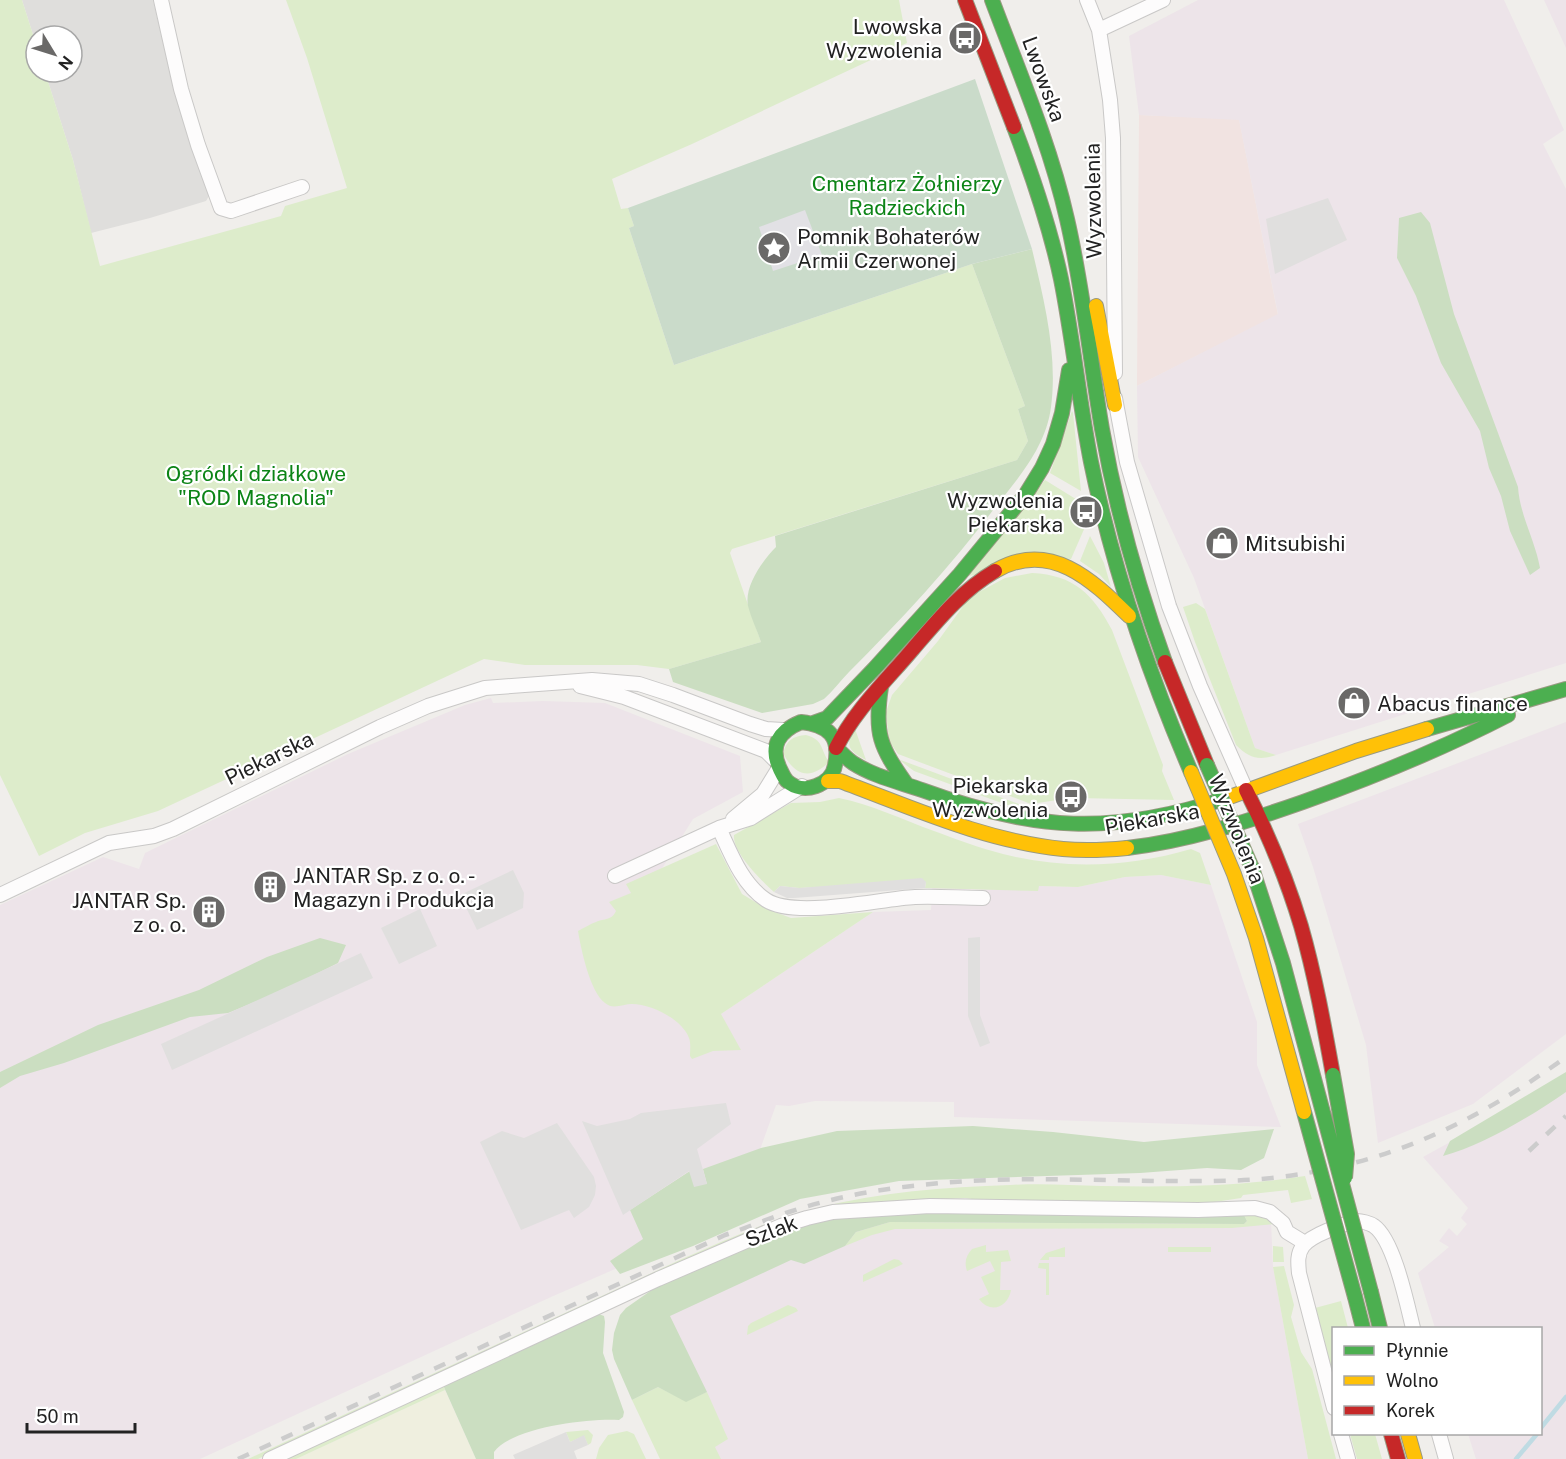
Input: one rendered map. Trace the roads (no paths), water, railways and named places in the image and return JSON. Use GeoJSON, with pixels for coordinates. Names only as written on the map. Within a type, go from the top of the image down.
{"type":"FeatureCollection","features":[{"type":"Feature","properties":{"kind":"main road"},"geometry":{"type":"LineString","coordinates":[[813,723],[827,718],[839,707],[910,632],[1007,519],[1044,464],[1058,432],[1066,398],[1072,347],[1062,286],[1046,219],[965,0]]}},
{"type":"Feature","properties":{"kind":"main road","name":"Lwowska"},"geometry":{"type":"LineString","coordinates":[[992,0],[1054,169],[1067,219],[1095,386]]}},
{"type":"Feature","properties":{"kind":"main road"},"geometry":{"type":"LineString","coordinates":[[1067,219],[1083,246],[1115,405]]}},
{"type":"Feature","properties":{"kind":"main road","name":"Wyzwolenia"},"geometry":{"type":"LineString","coordinates":[[1072,347],[1098,494],[1131,617],[1155,685],[1234,874],[1256,938],[1362,1327]]}},
{"type":"Feature","properties":{"kind":"main road","name":"Wyzwolenia"},"geometry":{"type":"LineString","coordinates":[[1095,386],[1116,498],[1136,576],[1170,678],[1241,841],[1273,933],[1295,1006],[1380,1327]]}},
{"type":"Feature","properties":{"kind":"main road"},"geometry":{"type":"LineString","coordinates":[[836,748],[852,719],[930,628],[975,581],[996,569],[1016,562],[1035,560],[1053,562],[1072,568],[1091,580],[1131,617]]}},
{"type":"Feature","properties":{"kind":"main road"},"geometry":{"type":"LineString","coordinates":[[882,684],[876,715],[880,743],[888,759],[907,785]]}},
{"type":"Feature","properties":{"kind":"main road","name":"Piekarska"},"geometry":{"type":"LineString","coordinates":[[836,748],[853,763],[869,771],[972,808],[999,815],[1078,825],[1115,824],[1180,813],[1374,745],[1566,689]]}},
{"type":"Feature","properties":{"kind":"main road","name":"Piekarska"},"geometry":{"type":"LineString","coordinates":[[828,781],[840,781],[964,827],[999,837],[1066,849],[1104,850],[1139,847],[1260,817],[1380,773],[1479,731],[1539,698]]}},
{"type":"Feature","properties":{"kind":"main road"},"geometry":{"type":"LineString","coordinates":[[801,722],[813,723],[833,735],[837,761],[835,771],[828,781],[816,787],[788,782],[777,764],[774,752],[777,740],[783,730],[801,722]]}},
{"type":"Feature","properties":{"kind":"main road"},"geometry":{"type":"LineString","coordinates":[[1246,790],[1270,841],[1307,946],[1347,1154],[1343,1193]]}},
{"type":"Feature","properties":{"kind":"main road"},"geometry":{"type":"LineString","coordinates":[[1391,1435],[1398,1459]]}},
{"type":"Feature","properties":{"kind":"main road"},"geometry":{"type":"LineString","coordinates":[[1408,1435],[1415,1459]]}},
{"type":"Feature","properties":{"kind":"street"},"geometry":{"type":"LineString","coordinates":[[161,0],[181,89],[204,164],[221,208],[231,211],[302,187]]}},
{"type":"Feature","properties":{"kind":"street","name":"Wyzwolenia"},"geometry":{"type":"LineString","coordinates":[[1087,0],[1100,30],[1113,138],[1115,405],[1127,462],[1169,606],[1204,696],[1246,790]]}},
{"type":"Feature","properties":{"kind":"street"},"geometry":{"type":"LineString","coordinates":[[1100,30],[1163,0]]}},
{"type":"Feature","properties":{"kind":"street","name":"Piekarska"},"geometry":{"type":"LineString","coordinates":[[0,895],[109,843],[154,836],[173,829],[380,727],[428,706],[484,688],[592,680],[639,684],[750,724],[766,729],[783,730]]}},
{"type":"Feature","properties":{"kind":"street","name":"Piekarska"},"geometry":{"type":"LineString","coordinates":[[563,683],[624,697],[766,751],[777,764]]}},
{"type":"Feature","properties":{"kind":"street"},"geometry":{"type":"LineString","coordinates":[[719,828],[745,811],[763,794],[777,764]]}},
{"type":"Feature","properties":{"kind":"street"},"geometry":{"type":"LineString","coordinates":[[615,876],[719,828],[751,818],[802,786]]}},
{"type":"Feature","properties":{"kind":"street"},"geometry":{"type":"LineString","coordinates":[[719,828],[730,853],[755,891],[768,901],[784,907],[825,906],[914,897],[983,898]]}},
{"type":"Feature","properties":{"kind":"street","name":"Szlak"},"geometry":{"type":"LineString","coordinates":[[270,1459],[658,1279],[781,1226],[816,1216],[888,1207],[930,1206],[1198,1210],[1255,1208],[1270,1212],[1282,1223],[1287,1232],[1305,1243]]}},
{"type":"Feature","properties":{"kind":"street"},"geometry":{"type":"LineString","coordinates":[[1332,1400],[1299,1273],[1299,1252],[1305,1243],[1316,1235],[1359,1221],[1374,1225],[1384,1236],[1391,1250],[1412,1327]]}},
{"type":"Feature","properties":{"kind":"street"},"geometry":{"type":"LineString","coordinates":[[1341,1435],[1348,1459]]}},
{"type":"Feature","properties":{"kind":"street"},"geometry":{"type":"LineString","coordinates":[[1439,1435],[1446,1459]]}},
{"type":"Feature","properties":{"kind":"waterway"},"geometry":{"type":"LineString","coordinates":[[1542,1427],[1566,1397]]}},
{"type":"Feature","properties":{"kind":"waterway"},"geometry":{"type":"LineString","coordinates":[[1516,1459],[1536,1435]]}},
{"type":"Feature","properties":{"kind":"railway"},"geometry":{"type":"LineString","coordinates":[[238,1459],[725,1235],[805,1207],[872,1192],[951,1182],[1040,1179],[1229,1181],[1314,1172],[1391,1152],[1427,1138],[1497,1102],[1566,1057]]}},
{"type":"Feature","properties":{"kind":"railway"},"geometry":{"type":"LineString","coordinates":[[1529,1151],[1566,1116]]}},
{"type":"Feature","properties":{"kind":"place","name":"Lwowska Wyzwolenia"},"geometry":{"type":"Point","coordinates":[965,38]}},
{"type":"Feature","properties":{"kind":"place","name":"Pomnik Bohaterów Armii Czerwonej"},"geometry":{"type":"Point","coordinates":[774,248]}},
{"type":"Feature","properties":{"kind":"place","name":"Wyzwolenia Piekarska"},"geometry":{"type":"Point","coordinates":[1086,512]}},
{"type":"Feature","properties":{"kind":"place","name":"Mitsubishi"},"geometry":{"type":"Point","coordinates":[1222,543]}},
{"type":"Feature","properties":{"kind":"place","name":"Abacus finance"},"geometry":{"type":"Point","coordinates":[1354,703]}},
{"type":"Feature","properties":{"kind":"place","name":"Piekarska Wyzwolenia"},"geometry":{"type":"Point","coordinates":[1071,797]}},
{"type":"Feature","properties":{"kind":"place","name":"JANTAR Sp. z o. o. - Magazyn i Produkcja"},"geometry":{"type":"Point","coordinates":[270,887]}},
{"type":"Feature","properties":{"kind":"place","name":"JANTAR Sp. z o. o."},"geometry":{"type":"Point","coordinates":[209,912]}},
{"type":"Feature","properties":{"kind":"park label","name":"Cmentarz Żołnierzy Radzieckich"},"geometry":{"type":"Point","coordinates":[907,195]}},
{"type":"Feature","properties":{"kind":"park label","name":"Ogródki działkowe \"ROD Magnolia\""},"geometry":{"type":"Point","coordinates":[256,485]}}]}
